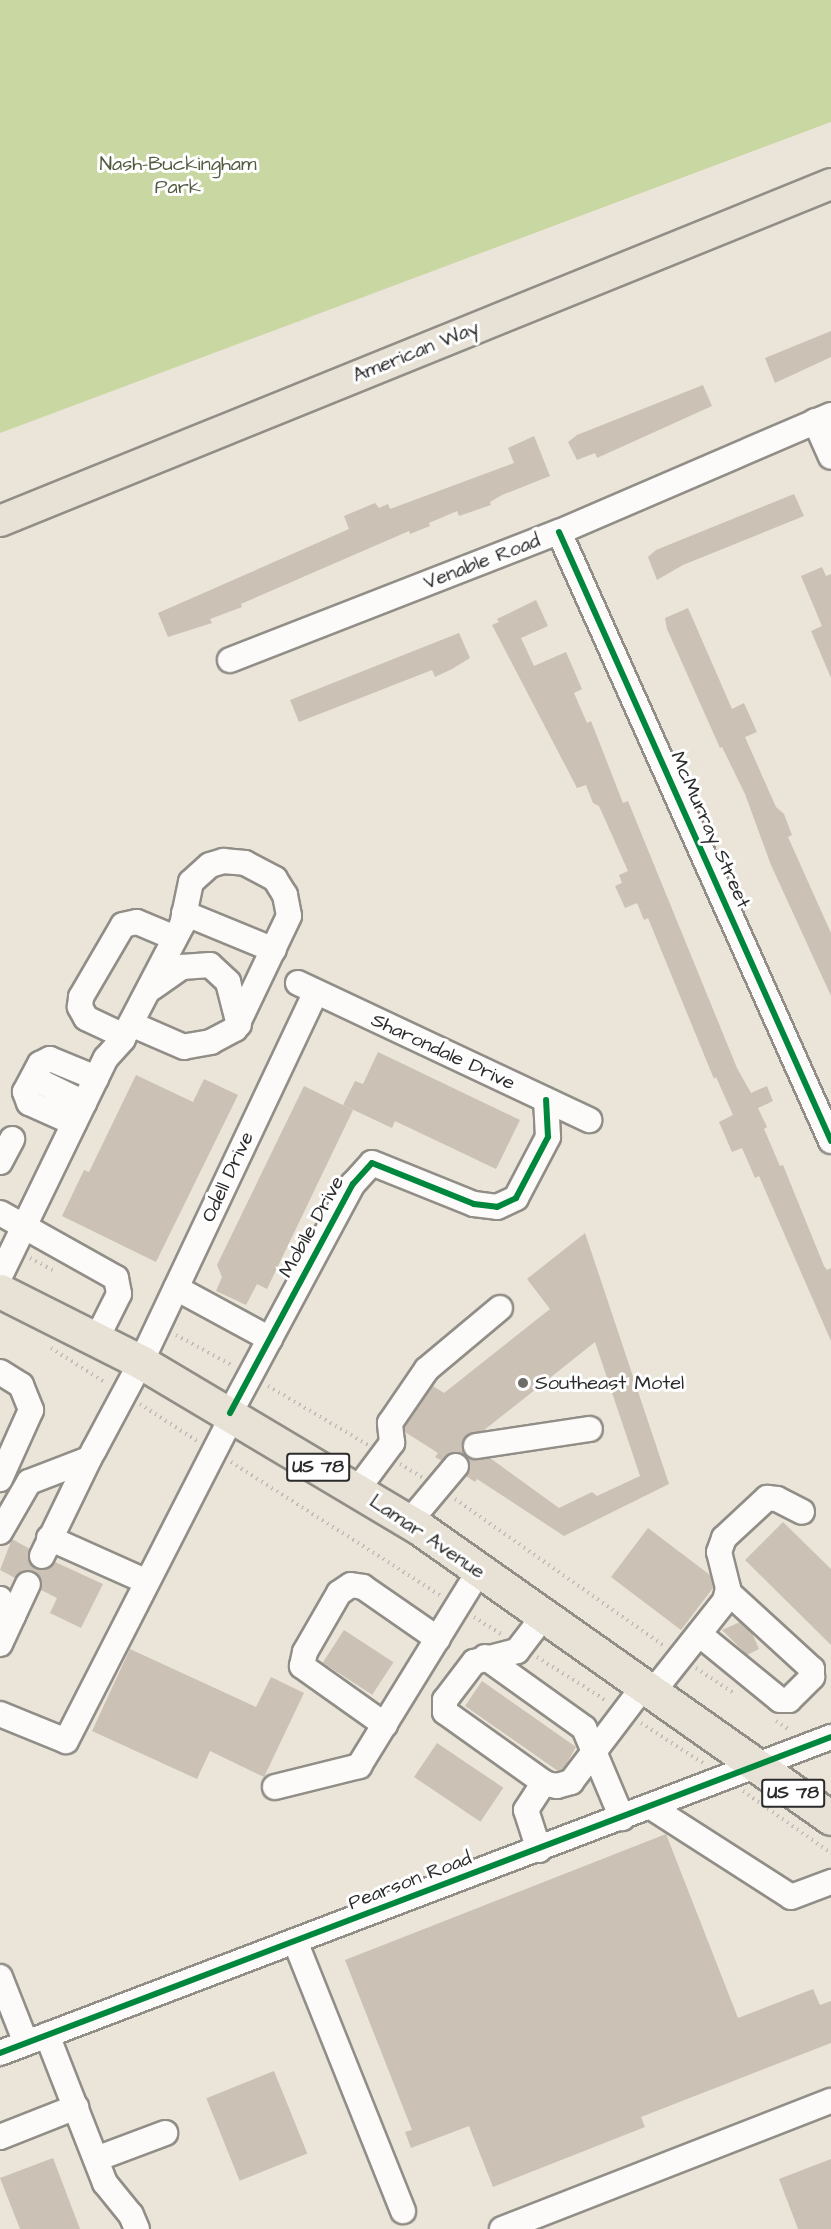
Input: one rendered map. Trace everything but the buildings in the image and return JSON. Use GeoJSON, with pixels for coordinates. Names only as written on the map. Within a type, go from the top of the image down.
{"type":"FeatureCollection","features":[{"type":"Feature","properties":{"kind":"highway","name":"Lamar Avenue"},"geometry":{"type":"LineString","coordinates":[[0,1292],[141,1362],[232,1414],[409,1522],[543,1617],[640,1698],[756,1767],[831,1818]]}},
{"type":"Feature","properties":{"kind":"main road","name":"American Way"},"geometry":{"type":"LineString","coordinates":[[0,521],[831,184]]}},
{"type":"Feature","properties":{"kind":"street"},"geometry":{"type":"LineString","coordinates":[[823,418],[831,457]]}},
{"type":"Feature","properties":{"kind":"street","name":"Venable Road"},"geometry":{"type":"LineString","coordinates":[[230,660],[559,532],[823,418]]}},
{"type":"Feature","properties":{"kind":"street","name":"McMurray Street"},"geometry":{"type":"LineString","coordinates":[[559,532],[831,1141]]}},
{"type":"Feature","properties":{"kind":"street"},"geometry":{"type":"LineString","coordinates":[[0,1276],[96,1078],[111,1051],[128,1030],[175,938],[183,913],[186,891],[198,873],[224,861],[245,863],[275,879],[285,895],[288,916],[239,1025],[211,1042],[184,1047],[128,1030],[86,1018],[80,1008],[81,998],[123,925],[137,922],[175,938]]}},
{"type":"Feature","properties":{"kind":"street"},"geometry":{"type":"LineString","coordinates":[[183,913],[273,950]]}},
{"type":"Feature","properties":{"kind":"street"},"geometry":{"type":"LineString","coordinates":[[148,991],[182,967],[210,965],[223,974],[231,989],[239,1025]]}},
{"type":"Feature","properties":{"kind":"street","name":"Sharondale Drive"},"geometry":{"type":"LineString","coordinates":[[307,987],[589,1120]]}},
{"type":"Feature","properties":{"kind":"street","name":"Odell Drive"},"geometry":{"type":"LineString","coordinates":[[145,1581],[46,1547],[89,1459],[141,1362],[176,1288],[307,987]]}},
{"type":"Feature","properties":{"kind":"street"},"geometry":{"type":"LineString","coordinates":[[79,1113],[27,1102],[25,1095],[42,1062],[50,1059],[96,1078]]}},
{"type":"Feature","properties":{"kind":"street","name":"Mobile Drive"},"geometry":{"type":"LineString","coordinates":[[0,1714],[66,1742],[145,1581],[353,1184],[372,1163],[474,1204],[496,1207],[516,1198],[548,1137],[546,1100]]}},
{"type":"Feature","properties":{"kind":"street"},"geometry":{"type":"LineString","coordinates":[[0,1162],[12,1139]]}},
{"type":"Feature","properties":{"kind":"street"},"geometry":{"type":"LineString","coordinates":[[0,1213],[116,1278],[119,1294],[96,1340]]}},
{"type":"Feature","properties":{"kind":"street"},"geometry":{"type":"LineString","coordinates":[[176,1288],[270,1339]]}},
{"type":"Feature","properties":{"kind":"street"},"geometry":{"type":"LineString","coordinates":[[357,1490],[392,1443],[390,1423],[427,1369],[500,1308]]}},
{"type":"Feature","properties":{"kind":"street"},"geometry":{"type":"LineString","coordinates":[[0,1372],[21,1385],[31,1410],[0,1479]]}},
{"type":"Feature","properties":{"kind":"street"},"geometry":{"type":"LineString","coordinates":[[476,1446],[590,1429]]}},
{"type":"Feature","properties":{"kind":"street"},"geometry":{"type":"LineString","coordinates":[[0,1532],[28,1482],[89,1459]]}},
{"type":"Feature","properties":{"kind":"street"},"geometry":{"type":"LineString","coordinates":[[409,1522],[456,1466]]}},
{"type":"Feature","properties":{"kind":"street"},"geometry":{"type":"LineString","coordinates":[[699,1634],[780,1700],[789,1700],[812,1677],[812,1669],[728,1592],[719,1552],[724,1538],[766,1498],[777,1498],[802,1512]]}},
{"type":"Feature","properties":{"kind":"street"},"geometry":{"type":"LineString","coordinates":[[275,1787],[357,1768],[479,1571]]}},
{"type":"Feature","properties":{"kind":"street"},"geometry":{"type":"LineString","coordinates":[[0,1644],[7,1608],[28,1584]]}},
{"type":"Feature","properties":{"kind":"street"},"geometry":{"type":"LineString","coordinates":[[385,1725],[302,1666],[303,1655],[339,1593],[351,1585],[363,1587],[438,1639]]}},
{"type":"Feature","properties":{"kind":"street"},"geometry":{"type":"LineString","coordinates":[[543,1617],[522,1647],[511,1654],[485,1657],[474,1662],[447,1698],[444,1710],[544,1782],[554,1786],[569,1783],[640,1698],[699,1634],[728,1592]]}},
{"type":"Feature","properties":{"kind":"street"},"geometry":{"type":"LineString","coordinates":[[485,1657],[580,1724],[595,1750],[622,1818]]}},
{"type":"Feature","properties":{"kind":"street","name":"Pearson Road"},"geometry":{"type":"LineString","coordinates":[[0,2053],[651,1808],[831,1737]]}},
{"type":"Feature","properties":{"kind":"street"},"geometry":{"type":"LineString","coordinates":[[539,1850],[526,1810],[544,1782]]}},
{"type":"Feature","properties":{"kind":"street"},"geometry":{"type":"LineString","coordinates":[[651,1808],[791,1897],[831,1882]]}},
{"type":"Feature","properties":{"kind":"street"},"geometry":{"type":"LineString","coordinates":[[295,1941],[403,2211]]}},
{"type":"Feature","properties":{"kind":"street"},"geometry":{"type":"LineString","coordinates":[[0,1977],[76,2107],[105,2183],[127,2209],[137,2229]]}},
{"type":"Feature","properties":{"kind":"street"},"geometry":{"type":"LineString","coordinates":[[502,2229],[831,2102]]}},
{"type":"Feature","properties":{"kind":"street"},"geometry":{"type":"LineString","coordinates":[[0,2137],[76,2107]]}},
{"type":"Feature","properties":{"kind":"street"},"geometry":{"type":"LineString","coordinates":[[96,2159],[165,2133]]}},
{"type":"Feature","properties":{"kind":"path"},"geometry":{"type":"LineString","coordinates":[[45,1344],[522,1647],[640,1698],[726,1779],[831,1853]]}},
{"type":"Feature","properties":{"kind":"green space","name":"Nash-Buckingham Park"},"geometry":{"type":"Polygon","coordinates":[[[0,0],[831,0],[831,122],[0,433],[0,0]]]}},
{"type":"Feature","properties":{"kind":"cycle path"},"geometry":{"type":"LineString","coordinates":[[559,532],[831,1141]]}},
{"type":"Feature","properties":{"kind":"cycle path"},"geometry":{"type":"LineString","coordinates":[[230,1413],[353,1184],[372,1163],[474,1204],[497,1207],[516,1198],[548,1137],[546,1100]]}},
{"type":"Feature","properties":{"kind":"cycle path"},"geometry":{"type":"LineString","coordinates":[[0,2053],[831,1737]]}},
{"type":"Feature","properties":{"kind":"place","name":"Southeast Motel"},"geometry":{"type":"Point","coordinates":[523,1383]}}]}
